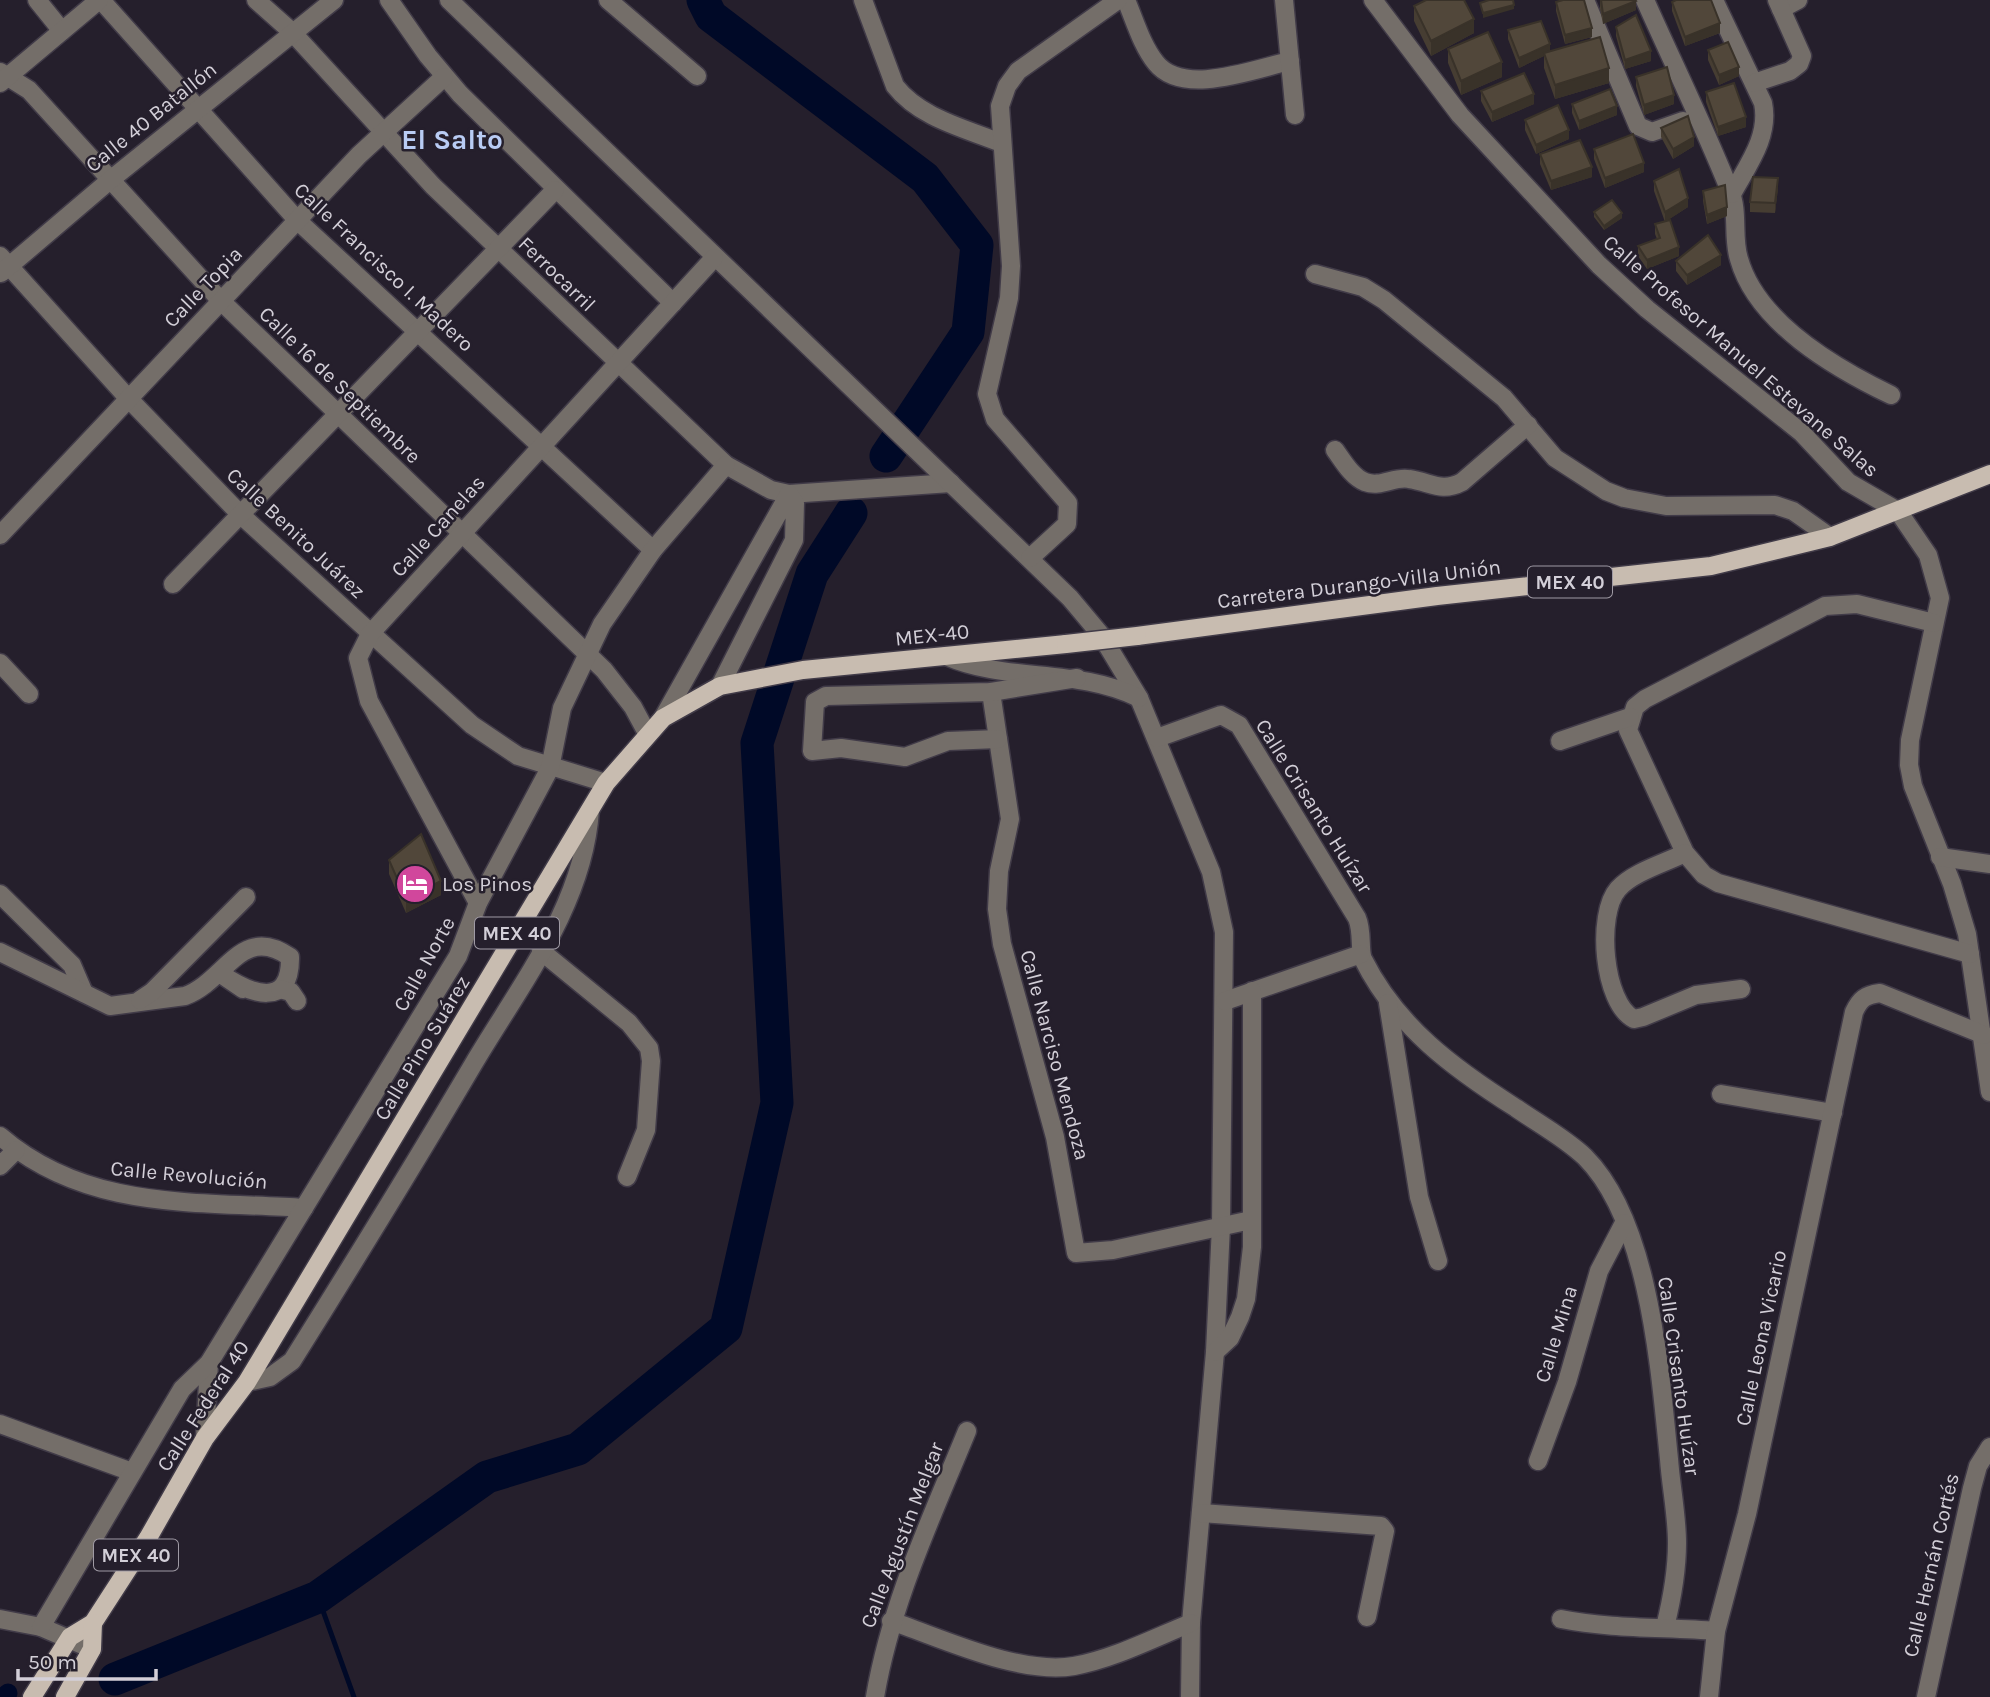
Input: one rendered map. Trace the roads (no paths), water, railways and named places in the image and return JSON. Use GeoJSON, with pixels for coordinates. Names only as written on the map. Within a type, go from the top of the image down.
{"type":"FeatureCollection","features":[{"type":"Feature","properties":{"kind":"main road","name":"Carretera Durango-Villa Unión"},"geometry":{"type":"LineString","coordinates":[[1066,644],[1437,596],[1657,574],[1760,555],[1830,537],[1990,474]]}},
{"type":"Feature","properties":{"kind":"main road","name":"MEX-40"},"geometry":{"type":"LineString","coordinates":[[720,686],[803,670],[1066,644]]}},
{"type":"Feature","properties":{"kind":"main road","name":"Calle Pino Suárez"},"geometry":{"type":"LineString","coordinates":[[349,1214],[606,783],[647,733],[663,718],[720,686]]}},
{"type":"Feature","properties":{"kind":"main road","name":"Calle Federal 40"},"geometry":{"type":"LineString","coordinates":[[32,1697],[69,1637],[93,1623],[148,1538],[205,1438],[247,1382],[349,1214]]}},
{"type":"Feature","properties":{"kind":"main road"},"geometry":{"type":"LineString","coordinates":[[65,1697],[92,1649],[93,1623]]}},
{"type":"Feature","properties":{"kind":"street"},"geometry":{"type":"LineString","coordinates":[[37,0],[62,31]]}},
{"type":"Feature","properties":{"kind":"street"},"geometry":{"type":"LineString","coordinates":[[3,77],[100,0]]}},
{"type":"Feature","properties":{"kind":"street","name":"Calle Francisco I. Madero"},"geometry":{"type":"LineString","coordinates":[[100,0],[196,110],[298,220],[653,550]]}},
{"type":"Feature","properties":{"kind":"street","name":"Ferrocarril"},"geometry":{"type":"LineString","coordinates":[[256,0],[292,32],[382,131],[498,250],[726,465],[757,483],[789,494],[951,483]]}},
{"type":"Feature","properties":{"kind":"street","name":"Calle 40 Batallón"},"geometry":{"type":"LineString","coordinates":[[3,265],[334,0]]}},
{"type":"Feature","properties":{"kind":"street"},"geometry":{"type":"LineString","coordinates":[[389,0],[444,77],[555,190],[673,303]]}},
{"type":"Feature","properties":{"kind":"street"},"geometry":{"type":"LineString","coordinates":[[449,0],[1070,598],[1101,635],[1139,698],[1157,738],[1217,891],[1224,932],[1221,1226],[1215,1352],[1191,1623],[1191,1697]]}},
{"type":"Feature","properties":{"kind":"street"},"geometry":{"type":"LineString","coordinates":[[608,0],[697,76]]}},
{"type":"Feature","properties":{"kind":"street"},"geometry":{"type":"LineString","coordinates":[[863,0],[895,86],[904,97],[926,113],[1001,143]]}},
{"type":"Feature","properties":{"kind":"street"},"geometry":{"type":"LineString","coordinates":[[1030,558],[1067,524],[1070,513],[1063,495],[995,419],[989,407],[987,394],[1009,298],[1010,266],[1000,106],[1007,86],[1018,71],[1118,0]]}},
{"type":"Feature","properties":{"kind":"street"},"geometry":{"type":"LineString","coordinates":[[1126,0],[1148,50],[1157,65],[1171,76],[1185,81],[1202,81],[1290,61]]}},
{"type":"Feature","properties":{"kind":"street"},"geometry":{"type":"LineString","coordinates":[[1284,0],[1295,116]]}},
{"type":"Feature","properties":{"kind":"street","name":"Calle Profesor Manuel Estevane Salas"},"geometry":{"type":"LineString","coordinates":[[1373,0],[1394,33],[1468,124],[1599,265],[1656,316],[1802,433],[1848,482],[1898,511]]}},
{"type":"Feature","properties":{"kind":"street"},"geometry":{"type":"LineString","coordinates":[[1585,0],[1634,118],[1644,131],[1656,131],[1697,116]]}},
{"type":"Feature","properties":{"kind":"street"},"geometry":{"type":"LineString","coordinates":[[1644,0],[1732,194],[1738,258],[1744,273],[1772,313],[1804,345],[1891,395]]}},
{"type":"Feature","properties":{"kind":"street"},"geometry":{"type":"LineString","coordinates":[[1714,0],[1754,83],[1766,120],[1760,141],[1732,194]]}},
{"type":"Feature","properties":{"kind":"street"},"geometry":{"type":"LineString","coordinates":[[1754,83],[1790,71],[1799,64],[1802,55],[1779,4],[1798,0]]}},
{"type":"Feature","properties":{"kind":"street","name":"Calle 16 de Septiembre"},"geometry":{"type":"LineString","coordinates":[[3,77],[29,90],[221,301],[587,653],[618,687],[647,733]]}},
{"type":"Feature","properties":{"kind":"street","name":"Calle Topia"},"geometry":{"type":"LineString","coordinates":[[0,535],[382,131],[444,77]]}},
{"type":"Feature","properties":{"kind":"street"},"geometry":{"type":"LineString","coordinates":[[173,584],[555,190]]}},
{"type":"Feature","properties":{"kind":"street","name":"Calle Canelas"},"geometry":{"type":"LineString","coordinates":[[478,903],[369,701],[358,658],[370,634],[714,258]]}},
{"type":"Feature","properties":{"kind":"street","name":"Calle Benito Juárez"},"geometry":{"type":"LineString","coordinates":[[3,265],[241,515],[370,634],[502,747],[550,768],[606,783]]}},
{"type":"Feature","properties":{"kind":"street"},"geometry":{"type":"LineString","coordinates":[[1315,274],[1363,287],[1384,300],[1504,398],[1555,458],[1570,470],[1624,498],[1666,506],[1775,505],[1793,511],[1830,537]]}},
{"type":"Feature","properties":{"kind":"street"},"geometry":{"type":"LineString","coordinates":[[1335,450],[1357,478],[1367,483],[1409,479],[1440,489],[1451,488],[1462,482],[1528,425]]}},
{"type":"Feature","properties":{"kind":"street"},"geometry":{"type":"LineString","coordinates":[[587,653],[602,624],[653,550],[726,465]]}},
{"type":"Feature","properties":{"kind":"street"},"geometry":{"type":"LineString","coordinates":[[663,718],[789,494],[795,503],[794,540],[720,686]]}},
{"type":"Feature","properties":{"kind":"street"},"geometry":{"type":"LineString","coordinates":[[1898,511],[1928,555],[1940,598],[1910,740],[1909,765],[1913,786],[1959,905],[1984,1035],[1990,1092]]}},
{"type":"Feature","properties":{"kind":"street"},"geometry":{"type":"LineString","coordinates":[[1934,623],[1857,604],[1825,606],[1645,699],[1635,707],[1628,730],[1685,853],[1704,875],[1718,883],[1970,954]]}},
{"type":"Feature","properties":{"kind":"street","name":"Calle Norte"},"geometry":{"type":"LineString","coordinates":[[209,1363],[458,956],[478,903],[550,768],[562,708],[587,653]]}},
{"type":"Feature","properties":{"kind":"street"},"geometry":{"type":"LineString","coordinates":[[946,656],[979,667],[1077,678],[1121,689],[1139,698]]}},
{"type":"Feature","properties":{"kind":"street"},"geometry":{"type":"LineString","coordinates":[[0,663],[30,694]]}},
{"type":"Feature","properties":{"kind":"street"},"geometry":{"type":"LineString","coordinates":[[998,739],[948,741],[905,757],[841,748],[812,751],[815,702],[825,696],[991,692],[1077,678]]}},
{"type":"Feature","properties":{"kind":"street","name":"Calle Narciso Mendoza"},"geometry":{"type":"LineString","coordinates":[[991,692],[1010,819],[999,871],[997,908],[1002,944],[1055,1137],[1076,1253],[1113,1250],[1251,1220]]}},
{"type":"Feature","properties":{"kind":"street","name":"Calle Crisanto Huízar"},"geometry":{"type":"LineString","coordinates":[[1157,738],[1221,715],[1239,725],[1357,918],[1362,930],[1361,954],[1407,1025],[1445,1060],[1569,1143],[1599,1173],[1624,1223],[1648,1300],[1662,1386],[1675,1518],[1676,1571],[1665,1627]]}},
{"type":"Feature","properties":{"kind":"street"},"geometry":{"type":"LineString","coordinates":[[1560,741],[1630,717]]}},
{"type":"Feature","properties":{"kind":"street"},"geometry":{"type":"LineString","coordinates":[[247,1382],[270,1377],[292,1361],[541,951],[582,864],[590,810]]}},
{"type":"Feature","properties":{"kind":"street"},"geometry":{"type":"LineString","coordinates":[[1685,853],[1626,882],[1612,901],[1606,958],[1620,1007],[1634,1019],[1696,995],[1741,989]]}},
{"type":"Feature","properties":{"kind":"street"},"geometry":{"type":"LineString","coordinates":[[1940,857],[1990,864]]}},
{"type":"Feature","properties":{"kind":"street"},"geometry":{"type":"LineString","coordinates":[[0,894],[72,965],[85,993]]}},
{"type":"Feature","properties":{"kind":"street"},"geometry":{"type":"LineString","coordinates":[[140,1000],[246,897]]}},
{"type":"Feature","properties":{"kind":"street"},"geometry":{"type":"LineString","coordinates":[[0,953],[110,1006],[197,992],[221,974],[234,956],[253,947],[274,946],[290,957],[290,976],[280,989]]}},
{"type":"Feature","properties":{"kind":"street"},"geometry":{"type":"LineString","coordinates":[[541,951],[629,1023],[649,1048],[651,1061],[646,1130],[627,1177]]}},
{"type":"Feature","properties":{"kind":"street"},"geometry":{"type":"LineString","coordinates":[[1225,1001],[1361,954]]}},
{"type":"Feature","properties":{"kind":"street"},"geometry":{"type":"LineString","coordinates":[[221,974],[243,989],[263,994],[280,989],[291,992],[298,1001]]}},
{"type":"Feature","properties":{"kind":"street"},"geometry":{"type":"LineString","coordinates":[[1215,1352],[1230,1338],[1246,1298],[1251,1220],[1252,991]]}},
{"type":"Feature","properties":{"kind":"street","name":"Calle Leona Vicario"},"geometry":{"type":"LineString","coordinates":[[1709,1697],[1716,1631],[1749,1502],[1854,1012],[1859,1001],[1868,995],[1885,995],[1984,1035]]}},
{"type":"Feature","properties":{"kind":"street"},"geometry":{"type":"LineString","coordinates":[[1388,999],[1419,1197],[1438,1261]]}},
{"type":"Feature","properties":{"kind":"street"},"geometry":{"type":"LineString","coordinates":[[1721,1094],[1833,1113]]}},
{"type":"Feature","properties":{"kind":"street"},"geometry":{"type":"LineString","coordinates":[[1223,1125],[1252,1124]]}},
{"type":"Feature","properties":{"kind":"street","name":"Calle Revolución"},"geometry":{"type":"LineString","coordinates":[[0,1136],[16,1150],[55,1175],[103,1192],[135,1197],[304,1208]]}},
{"type":"Feature","properties":{"kind":"street"},"geometry":{"type":"LineString","coordinates":[[0,1166],[16,1150]]}},
{"type":"Feature","properties":{"kind":"street","name":"Calle Mina"},"geometry":{"type":"LineString","coordinates":[[1538,1461],[1567,1382],[1599,1271],[1624,1223]]}},
{"type":"Feature","properties":{"kind":"street"},"geometry":{"type":"LineString","coordinates":[[205,1438],[209,1363]]}},
{"type":"Feature","properties":{"kind":"street"},"geometry":{"type":"LineString","coordinates":[[41,1628],[182,1389],[209,1363]]}},
{"type":"Feature","properties":{"kind":"street"},"geometry":{"type":"LineString","coordinates":[[0,1424],[132,1472]]}},
{"type":"Feature","properties":{"kind":"street","name":"Calle Agustín Melgar"},"geometry":{"type":"LineString","coordinates":[[876,1697],[891,1621],[906,1576],[967,1431]]}},
{"type":"Feature","properties":{"kind":"street","name":"Calle Hernán Cortés"},"geometry":{"type":"LineString","coordinates":[[1926,1697],[1972,1488],[1978,1466],[1990,1447]]}},
{"type":"Feature","properties":{"kind":"street"},"geometry":{"type":"LineString","coordinates":[[1201,1513],[1381,1526],[1385,1531],[1381,1560],[1367,1617]]}},
{"type":"Feature","properties":{"kind":"street"},"geometry":{"type":"LineString","coordinates":[[0,1619],[69,1637],[92,1649]]}},
{"type":"Feature","properties":{"kind":"street"},"geometry":{"type":"LineString","coordinates":[[1560,1619],[1605,1626],[1716,1631]]}},
{"type":"Feature","properties":{"kind":"street"},"geometry":{"type":"LineString","coordinates":[[891,1621],[1008,1660],[1042,1667],[1074,1666],[1191,1623]]}},
{"type":"Feature","properties":{"kind":"waterway"},"geometry":{"type":"LineString","coordinates":[[703,0],[711,16],[925,178],[977,245],[968,332],[886,456]]}},
{"type":"Feature","properties":{"kind":"waterway"},"geometry":{"type":"LineString","coordinates":[[115,1679],[318,1597],[487,1477],[578,1449],[726,1328],[777,1103],[757,743],[812,574],[851,513]]}},
{"type":"Feature","properties":{"kind":"waterway"},"geometry":{"type":"LineString","coordinates":[[318,1597],[354,1697]]}},
{"type":"Feature","properties":{"kind":"waterway"},"geometry":{"type":"LineString","coordinates":[[4,1697],[8,1693]]}},
{"type":"Feature","properties":{"kind":"place","name":"Los Pinos"},"geometry":{"type":"Point","coordinates":[415,884]}},
{"type":"Feature","properties":{"kind":"district","name":"El Salto"},"geometry":{"type":"Point","coordinates":[452,139]}}]}
